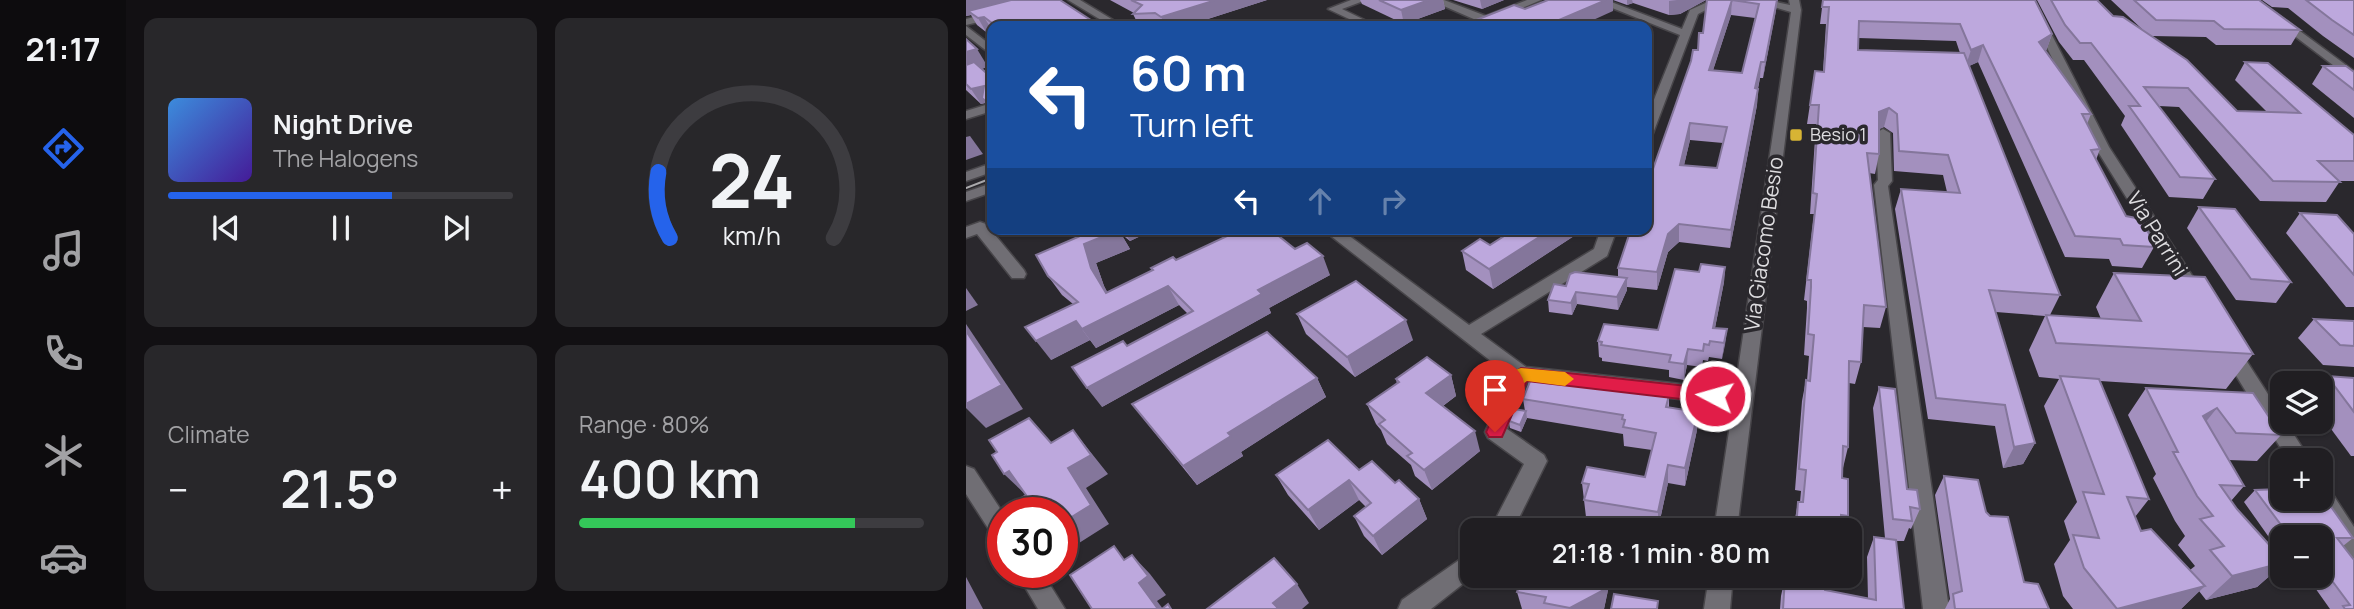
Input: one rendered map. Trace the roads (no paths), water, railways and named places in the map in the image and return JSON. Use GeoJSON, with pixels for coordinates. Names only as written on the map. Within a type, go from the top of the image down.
{"type":"FeatureCollection","features":[{"type":"Feature","properties":{"kind":"street"},"geometry":{"type":"LineString","coordinates":[[1073,0],[1109,21]]}},
{"type":"Feature","properties":{"kind":"street"},"geometry":{"type":"LineString","coordinates":[[1361,0],[1333,9],[1361,21]]}},
{"type":"Feature","properties":{"kind":"street"},"geometry":{"type":"LineString","coordinates":[[1435,0],[1486,20],[1536,0]]}},
{"type":"Feature","properties":{"kind":"street"},"geometry":{"type":"LineString","coordinates":[[1597,0],[1685,34]]}},
{"type":"Feature","properties":{"kind":"street"},"geometry":{"type":"LineString","coordinates":[[1665,26],[1720,0]]}},
{"type":"Feature","properties":{"kind":"street"},"geometry":{"type":"LineString","coordinates":[[1755,0],[1795,5]]}},
{"type":"Feature","properties":{"kind":"street","name":"Via Parrini"},"geometry":{"type":"LineString","coordinates":[[2029,0],[2102,146],[2204,309]]}},
{"type":"Feature","properties":{"kind":"street"},"geometry":{"type":"LineString","coordinates":[[2252,0],[2354,77]]}},
{"type":"Feature","properties":{"kind":"street","name":"Via Giacomo Besio"},"geometry":{"type":"LineString","coordinates":[[1727,518],[1795,5]]}},
{"type":"Feature","properties":{"kind":"street"},"geometry":{"type":"LineString","coordinates":[[1652,120],[1694,12]]}},
{"type":"Feature","properties":{"kind":"street"},"geometry":{"type":"LineString","coordinates":[[966,22],[1003,13]]}},
{"type":"Feature","properties":{"kind":"street"},"geometry":{"type":"LineString","coordinates":[[1638,21],[1645,18]]}},
{"type":"Feature","properties":{"kind":"street"},"geometry":{"type":"LineString","coordinates":[[966,29],[987,48]]}},
{"type":"Feature","properties":{"kind":"street"},"geometry":{"type":"LineString","coordinates":[[966,115],[987,109]]}},
{"type":"Feature","properties":{"kind":"street"},"geometry":{"type":"LineString","coordinates":[[1883,133],[1885,181],[1881,185],[1936,609]]}},
{"type":"Feature","properties":{"kind":"street"},"geometry":{"type":"LineString","coordinates":[[966,177],[987,169]]}},
{"type":"Feature","properties":{"kind":"street"},"geometry":{"type":"LineString","coordinates":[[966,197],[987,189]]}},
{"type":"Feature","properties":{"kind":"street"},"geometry":{"type":"LineString","coordinates":[[966,233],[981,227],[987,235]]}},
{"type":"Feature","properties":{"kind":"street"},"geometry":{"type":"LineString","coordinates":[[987,235],[1018,274]]}},
{"type":"Feature","properties":{"kind":"street"},"geometry":{"type":"LineString","coordinates":[[1338,235],[1521,374],[1742,399]]}},
{"type":"Feature","properties":{"kind":"street"},"geometry":{"type":"LineString","coordinates":[[1468,334],[1601,252],[1607,235]]}},
{"type":"Feature","properties":{"kind":"street"},"geometry":{"type":"LineString","coordinates":[[2219,332],[2292,448]]}},
{"type":"Feature","properties":{"kind":"street"},"geometry":{"type":"LineString","coordinates":[[1507,518],[1536,461],[1495,432],[1521,374]]}},
{"type":"Feature","properties":{"kind":"street"},"geometry":{"type":"LineString","coordinates":[[966,475],[987,507]]}},
{"type":"Feature","properties":{"kind":"street"},"geometry":{"type":"LineString","coordinates":[[2331,511],[2354,547]]}},
{"type":"Feature","properties":{"kind":"street"},"geometry":{"type":"LineString","coordinates":[[1411,609],[1460,571]]}},
{"type":"Feature","properties":{"kind":"street"},"geometry":{"type":"LineString","coordinates":[[1038,588],[1052,609]]}},
{"type":"Feature","properties":{"kind":"street"},"geometry":{"type":"LineString","coordinates":[[1717,609],[1720,588]]}},
{"type":"Feature","properties":{"kind":"tram line"},"geometry":{"type":"LineString","coordinates":[[966,188],[987,180]]}},
{"type":"Feature","properties":{"kind":"place","name":"Besio 1"},"geometry":{"type":"Point","coordinates":[1796,135]}}]}
